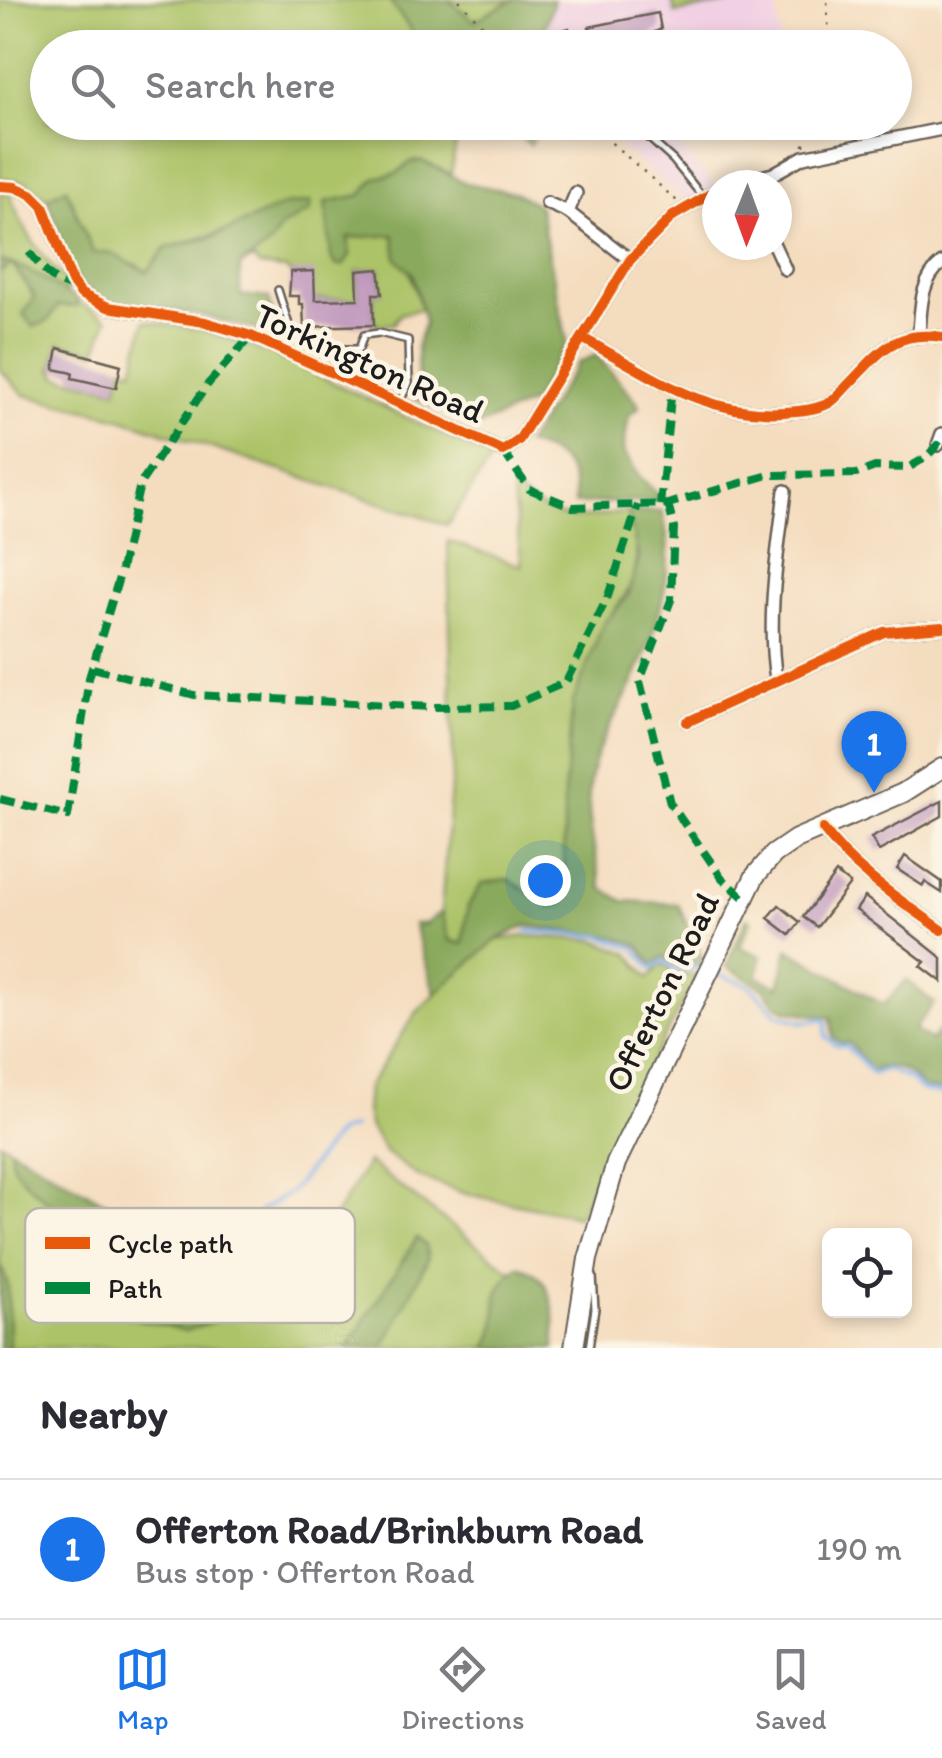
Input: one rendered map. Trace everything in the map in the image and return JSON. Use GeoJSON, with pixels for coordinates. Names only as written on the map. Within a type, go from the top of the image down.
{"type":"FeatureCollection","features":[{"type":"Feature","properties":{"kind":"main road","name":"Offerton Road"},"geometry":{"type":"LineString","coordinates":[[574,1348],[588,1259],[616,1163],[755,876],[774,854],[796,839],[903,793],[942,768]]}},
{"type":"Feature","properties":{"kind":"street"},"geometry":{"type":"LineString","coordinates":[[912,135],[942,129]]}},
{"type":"Feature","properties":{"kind":"street"},"geometry":{"type":"LineString","coordinates":[[786,170],[803,157],[887,140]]}},
{"type":"Feature","properties":{"kind":"street","name":"Torkington Road"},"geometry":{"type":"LineString","coordinates":[[0,186],[31,194],[42,206],[72,282],[81,294],[108,307],[205,322],[251,336],[503,450],[519,440],[630,260],[656,230],[702,198]]}},
{"type":"Feature","properties":{"kind":"street"},"geometry":{"type":"LineString","coordinates":[[568,212],[576,193]]}},
{"type":"Feature","properties":{"kind":"street"},"geometry":{"type":"LineString","coordinates":[[547,203],[568,212],[630,260]]}},
{"type":"Feature","properties":{"kind":"street"},"geometry":{"type":"LineString","coordinates":[[781,260],[785,270]]}},
{"type":"Feature","properties":{"kind":"street"},"geometry":{"type":"LineString","coordinates":[[919,333],[923,291],[933,270],[942,264]]}},
{"type":"Feature","properties":{"kind":"street"},"geometry":{"type":"LineString","coordinates":[[584,339],[693,399],[752,414],[806,410],[830,403],[894,342],[919,333],[942,337]]}},
{"type":"Feature","properties":{"kind":"street"},"geometry":{"type":"LineString","coordinates":[[776,678],[773,622],[785,491]]}},
{"type":"Feature","properties":{"kind":"street"},"geometry":{"type":"LineString","coordinates":[[686,722],[884,632],[942,627]]}},
{"type":"Feature","properties":{"kind":"street"},"geometry":{"type":"LineString","coordinates":[[824,829],[838,849],[862,871],[942,930]]}},
{"type":"Feature","properties":{"kind":"lane"},"geometry":{"type":"LineString","coordinates":[[650,140],[673,160],[702,196]]}},
{"type":"Feature","properties":{"kind":"lane"},"geometry":{"type":"LineString","coordinates":[[278,290],[290,328],[326,348],[359,348],[368,333],[406,339],[409,383],[399,403]]}},
{"type":"Feature","properties":{"kind":"lane"},"geometry":{"type":"LineString","coordinates":[[588,1259],[595,1290],[589,1348]]}},
{"type":"Feature","properties":{"kind":"path"},"geometry":{"type":"LineString","coordinates":[[459,0],[487,30]]}},
{"type":"Feature","properties":{"kind":"path"},"geometry":{"type":"LineString","coordinates":[[827,0],[828,30]]}},
{"type":"Feature","properties":{"kind":"path"},"geometry":{"type":"LineString","coordinates":[[608,140],[684,208]]}},
{"type":"Feature","properties":{"kind":"path"},"geometry":{"type":"LineString","coordinates":[[803,157],[804,140]]}},
{"type":"Feature","properties":{"kind":"shaded area"},"geometry":{"type":"Polygon","coordinates":[[[544,0],[777,0],[779,30],[543,30],[544,0]]]}},
{"type":"Feature","properties":{"kind":"shaded area"},"geometry":{"type":"Polygon","coordinates":[[[612,140],[676,140],[702,171],[702,197],[691,204],[612,140]]]}},
{"type":"Feature","properties":{"kind":"green space"},"geometry":{"type":"Polygon","coordinates":[[[0,0],[389,0],[411,30],[30,30],[30,140],[456,140],[451,174],[422,161],[411,162],[397,173],[376,178],[361,195],[337,201],[389,202],[421,309],[400,314],[393,324],[374,325],[373,294],[382,293],[379,269],[357,271],[358,299],[315,300],[286,269],[259,266],[254,259],[240,265],[245,225],[166,248],[147,272],[138,265],[93,253],[66,188],[47,198],[26,182],[0,178],[0,0]]]}},
{"type":"Feature","properties":{"kind":"green space"},"geometry":{"type":"Polygon","coordinates":[[[389,0],[449,0],[474,21],[513,0],[554,0],[544,30],[411,30],[389,0]]]}},
{"type":"Feature","properties":{"kind":"green space"},"geometry":{"type":"Polygon","coordinates":[[[449,0],[513,0],[474,21],[449,0]]]}},
{"type":"Feature","properties":{"kind":"green space"},"geometry":{"type":"Polygon","coordinates":[[[672,0],[752,0],[675,13],[672,0]]]}},
{"type":"Feature","properties":{"kind":"green space"},"geometry":{"type":"Polygon","coordinates":[[[422,161],[466,183],[516,193],[539,206],[567,342],[533,402],[477,427],[411,397],[418,384],[417,344],[425,323],[412,273],[397,259],[394,235],[348,238],[350,255],[344,265],[336,265],[331,257],[326,202],[361,195],[376,178],[422,161]]]}},
{"type":"Feature","properties":{"kind":"green space"},"geometry":{"type":"Polygon","coordinates":[[[66,188],[93,253],[109,252],[147,272],[166,248],[213,237],[284,205],[311,202],[310,211],[281,227],[270,245],[240,266],[240,295],[269,298],[278,335],[200,315],[104,300],[77,282],[47,198],[66,188]]]}},
{"type":"Feature","properties":{"kind":"green space"},"geometry":{"type":"Polygon","coordinates":[[[0,193],[10,194],[32,241],[66,281],[66,293],[14,265],[33,300],[64,295],[108,319],[96,352],[59,343],[52,370],[56,376],[117,390],[123,367],[133,370],[145,321],[206,331],[277,356],[492,458],[447,525],[120,418],[25,395],[0,370],[0,272],[11,264],[0,261],[0,193]]]}},
{"type":"Feature","properties":{"kind":"green space"},"geometry":{"type":"Polygon","coordinates":[[[0,261],[10,263],[12,264],[0,272],[0,261]]]}},
{"type":"Feature","properties":{"kind":"green space"},"geometry":{"type":"Polygon","coordinates":[[[12,264],[78,300],[76,307],[58,306],[47,322],[33,327],[23,314],[33,294],[12,264]]]}},
{"type":"Feature","properties":{"kind":"green space"},"geometry":{"type":"Polygon","coordinates":[[[596,355],[637,401],[639,408],[629,415],[623,451],[639,476],[663,500],[575,504],[572,480],[564,463],[526,444],[578,363],[596,355]]]}},
{"type":"Feature","properties":{"kind":"green space"},"geometry":{"type":"Polygon","coordinates":[[[512,488],[542,509],[567,517],[628,512],[636,546],[635,572],[624,597],[603,624],[561,906],[550,906],[530,894],[468,906],[463,944],[449,940],[441,912],[453,762],[448,541],[522,566],[512,488]]]}},
{"type":"Feature","properties":{"kind":"green space"},"geometry":{"type":"Polygon","coordinates":[[[662,511],[668,555],[662,599],[642,662],[597,755],[590,781],[590,821],[602,888],[623,901],[678,904],[704,962],[678,966],[664,957],[653,965],[638,945],[615,937],[525,926],[496,940],[435,994],[414,924],[425,924],[441,912],[449,940],[463,944],[468,906],[482,883],[508,879],[550,906],[561,905],[564,793],[573,702],[603,624],[628,596],[639,559],[628,512],[662,511]]]}},
{"type":"Feature","properties":{"kind":"green space"},"geometry":{"type":"Polygon","coordinates":[[[747,918],[751,921],[740,947],[761,956],[757,977],[779,987],[788,949],[884,1005],[906,980],[934,1003],[914,1030],[931,1041],[942,1027],[942,1091],[923,1088],[900,1069],[872,1071],[849,1043],[833,1038],[831,1018],[785,1010],[775,1004],[765,989],[726,966],[747,918]]]}},
{"type":"Feature","properties":{"kind":"green space"},"geometry":{"type":"Polygon","coordinates":[[[525,936],[594,940],[628,953],[649,978],[661,964],[669,967],[671,975],[697,975],[624,1114],[579,1216],[466,1194],[419,1177],[386,1153],[370,1128],[366,1111],[368,1087],[416,1013],[496,940],[525,936]]]}},
{"type":"Feature","properties":{"kind":"green space"},"geometry":{"type":"Polygon","coordinates":[[[0,1142],[114,1208],[25,1208],[25,1323],[355,1323],[355,1208],[340,1208],[368,1162],[515,1274],[531,1348],[0,1348],[0,1142]]]}},
{"type":"Feature","properties":{"kind":"green space"},"geometry":{"type":"Polygon","coordinates":[[[11,1149],[114,1208],[53,1208],[18,1173],[11,1149]]]}},
{"type":"Feature","properties":{"kind":"green space"},"geometry":{"type":"Polygon","coordinates":[[[417,1238],[426,1246],[428,1259],[383,1348],[347,1348],[417,1238]]]}},
{"type":"Feature","properties":{"kind":"green space"},"geometry":{"type":"Polygon","coordinates":[[[0,1264],[8,1285],[9,1348],[0,1348],[0,1264]]]}},
{"type":"Feature","properties":{"kind":"green space"},"geometry":{"type":"Polygon","coordinates":[[[518,1266],[540,1278],[551,1298],[555,1348],[487,1348],[493,1336],[500,1287],[518,1266]]]}},
{"type":"Feature","properties":{"kind":"green space"},"geometry":{"type":"Polygon","coordinates":[[[153,1323],[209,1323],[186,1331],[153,1323]]]}},
{"type":"Feature","properties":{"kind":"building"},"geometry":{"type":"Polygon","coordinates":[[[658,13],[661,29],[590,30],[589,27],[658,13]]]}},
{"type":"Feature","properties":{"kind":"building"},"geometry":{"type":"Polygon","coordinates":[[[379,269],[382,294],[373,294],[374,325],[304,327],[303,304],[299,304],[299,296],[289,296],[291,272],[314,271],[315,300],[358,299],[357,271],[379,269]]]}},
{"type":"Feature","properties":{"kind":"building"},"geometry":{"type":"Polygon","coordinates":[[[58,348],[121,365],[116,388],[72,378],[73,373],[54,369],[58,348]]]}},
{"type":"Feature","properties":{"kind":"building"},"geometry":{"type":"Polygon","coordinates":[[[942,801],[942,816],[879,851],[871,838],[942,801]]]}},
{"type":"Feature","properties":{"kind":"building"},"geometry":{"type":"Polygon","coordinates":[[[905,856],[942,882],[942,893],[897,869],[905,856]]]}},
{"type":"Feature","properties":{"kind":"building"},"geometry":{"type":"Polygon","coordinates":[[[836,873],[850,884],[817,927],[803,917],[836,873]]]}},
{"type":"Feature","properties":{"kind":"building"},"geometry":{"type":"Polygon","coordinates":[[[865,897],[942,958],[942,982],[921,966],[925,962],[856,910],[865,897]]]}},
{"type":"Feature","properties":{"kind":"building"},"geometry":{"type":"Polygon","coordinates":[[[779,905],[800,922],[790,935],[768,918],[779,905]]]}},
{"type":"Feature","properties":{"kind":"waterway"},"geometry":{"type":"LineString","coordinates":[[527,931],[600,936],[635,948],[652,969],[663,961],[678,971],[701,967]]}},
{"type":"Feature","properties":{"kind":"waterway"},"geometry":{"type":"LineString","coordinates":[[715,973],[750,986],[778,1015],[803,1022],[823,1019],[826,1037],[836,1045],[846,1046],[873,1074],[887,1069],[911,1080],[922,1091],[942,1094]]}},
{"type":"Feature","properties":{"kind":"waterway"},"geometry":{"type":"LineString","coordinates":[[265,1208],[292,1191],[338,1132],[353,1128]]}},
{"type":"Feature","properties":{"kind":"marked path"},"geometry":{"type":"LineString","coordinates":[[29,252],[55,280],[76,288]]}},
{"type":"Feature","properties":{"kind":"marked path"},"geometry":{"type":"LineString","coordinates":[[0,799],[68,816],[89,678],[120,574],[140,484],[208,384],[251,336]]}},
{"type":"Feature","properties":{"kind":"marked path"},"geometry":{"type":"LineString","coordinates":[[660,505],[672,388]]}},
{"type":"Feature","properties":{"kind":"marked path"},"geometry":{"type":"LineString","coordinates":[[503,451],[529,489],[573,507],[668,504],[769,475],[856,474],[875,467],[908,468],[938,445],[942,448]]}},
{"type":"Feature","properties":{"kind":"marked path"},"geometry":{"type":"LineString","coordinates":[[668,504],[674,527],[671,600],[640,681],[670,803],[722,878],[743,897]]}},
{"type":"Feature","properties":{"kind":"marked path"},"geometry":{"type":"LineString","coordinates":[[93,668],[194,695],[432,707],[511,706],[566,682],[608,596],[638,505]]}},
{"type":"Feature","properties":{"kind":"cycle path"},"geometry":{"type":"LineString","coordinates":[[0,186],[31,194],[43,206],[72,282],[81,294],[108,307],[205,322],[251,336],[503,451],[519,440],[630,260],[673,216],[702,199]]}},
{"type":"Feature","properties":{"kind":"cycle path"},"geometry":{"type":"LineString","coordinates":[[584,339],[704,401],[755,412],[784,412],[813,409],[831,402],[877,355],[898,341],[942,337]]}},
{"type":"Feature","properties":{"kind":"cycle path"},"geometry":{"type":"LineString","coordinates":[[687,722],[884,632],[942,627]]}},
{"type":"Feature","properties":{"kind":"cycle path"},"geometry":{"type":"LineString","coordinates":[[823,829],[863,872],[942,930]]}},
{"type":"Feature","properties":{"kind":"place","name":"Offerton Road/Brinkburn Road"},"geometry":{"type":"Point","coordinates":[874,793]}}]}
